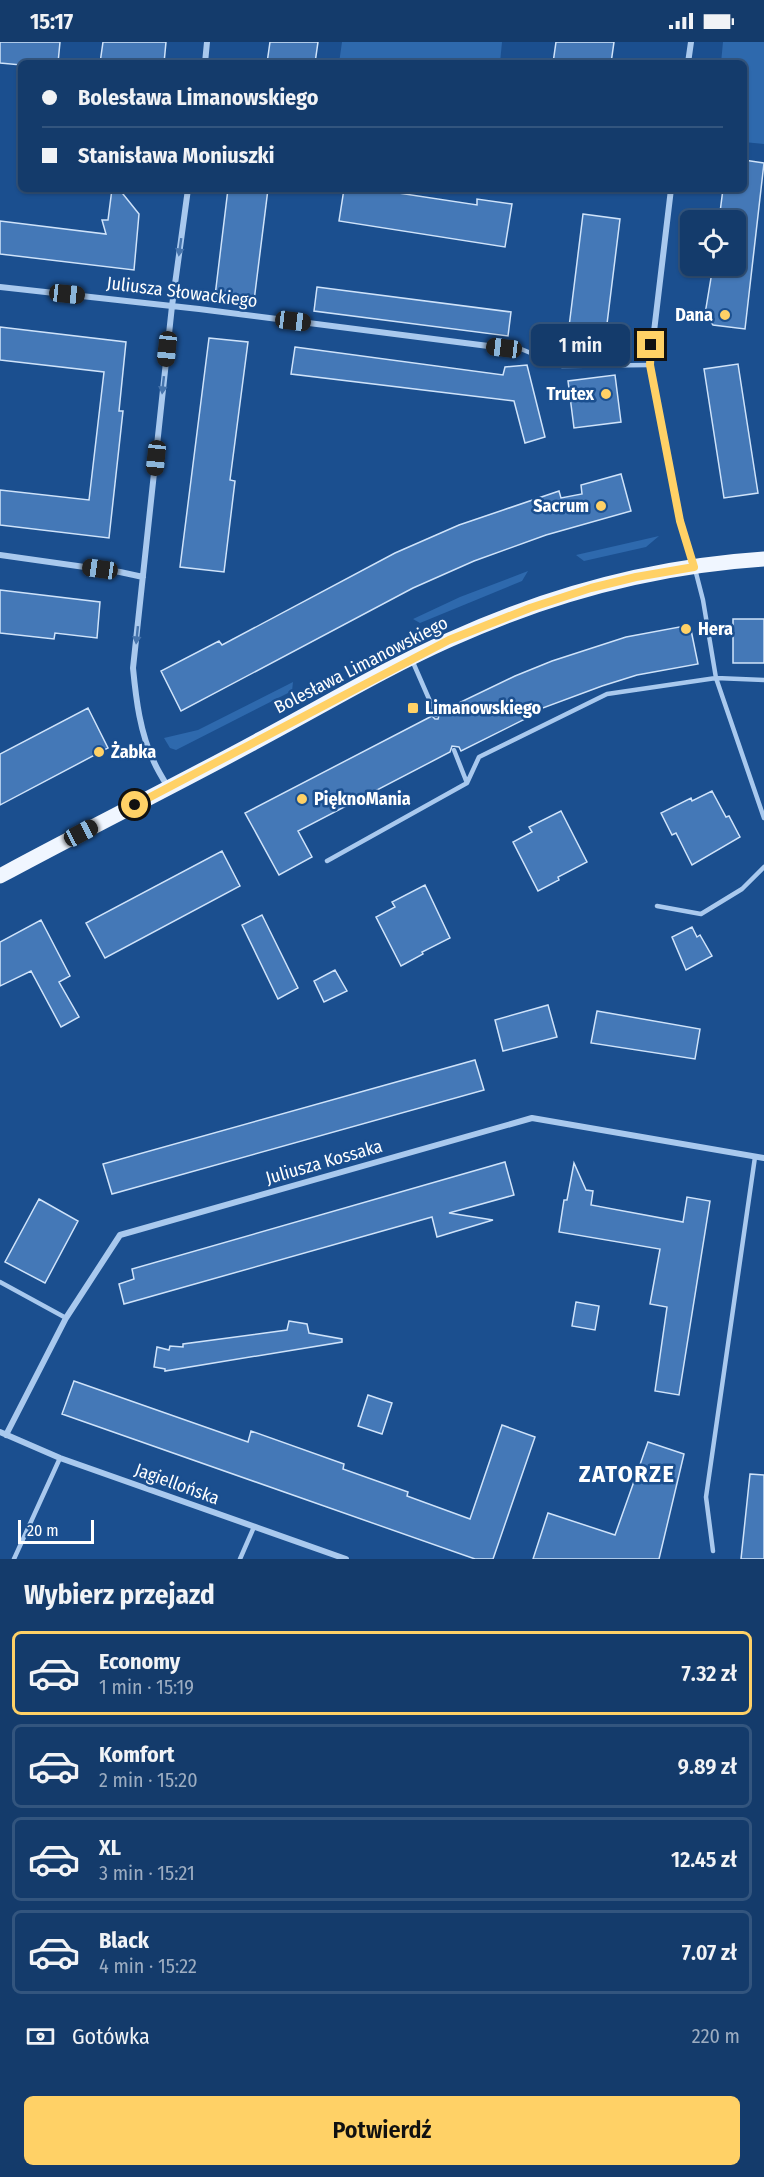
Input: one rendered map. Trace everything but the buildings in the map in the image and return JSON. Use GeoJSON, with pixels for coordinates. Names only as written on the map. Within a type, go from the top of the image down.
{"type":"FeatureCollection","features":[{"type":"Feature","properties":{"kind":"main road","name":"Bolesława Limanowskiego"},"geometry":{"type":"LineString","coordinates":[[0,876],[449,640],[530,608],[591,588],[694,567],[764,559]]}},
{"type":"Feature","properties":{"kind":"street"},"geometry":{"type":"LineString","coordinates":[[205,60],[207,42]]}},
{"type":"Feature","properties":{"kind":"street"},"geometry":{"type":"LineString","coordinates":[[688,60],[691,42]]}},
{"type":"Feature","properties":{"kind":"street"},"geometry":{"type":"LineString","coordinates":[[168,787],[150,753],[140,716],[134,668],[172,306],[188,192]]}},
{"type":"Feature","properties":{"kind":"street"},"geometry":{"type":"LineString","coordinates":[[671,192],[650,365],[680,521],[694,567]]}},
{"type":"Feature","properties":{"kind":"street","name":"Juliusza Słowackiego"},"geometry":{"type":"LineString","coordinates":[[0,287],[172,306],[504,348]]}},
{"type":"Feature","properties":{"kind":"street"},"geometry":{"type":"LineString","coordinates":[[0,555],[143,577]]}},
{"type":"Feature","properties":{"kind":"street","name":"Juliusza Kossaka"},"geometry":{"type":"LineString","coordinates":[[3,1433],[66,1318],[120,1235],[532,1118],[764,1158]]}},
{"type":"Feature","properties":{"kind":"street","name":"Jagiellońska"},"geometry":{"type":"LineString","coordinates":[[3,1433],[60,1458],[346,1559]]}},
{"type":"Feature","properties":{"kind":"lane"},"geometry":{"type":"LineString","coordinates":[[521,349],[562,366],[650,365]]}},
{"type":"Feature","properties":{"kind":"lane"},"geometry":{"type":"LineString","coordinates":[[694,567],[703,600],[716,678],[764,818]]}},
{"type":"Feature","properties":{"kind":"lane"},"geometry":{"type":"LineString","coordinates":[[411,659],[436,715]]}},
{"type":"Feature","properties":{"kind":"lane"},"geometry":{"type":"LineString","coordinates":[[327,861],[467,783],[479,757],[606,694],[716,678],[764,680]]}},
{"type":"Feature","properties":{"kind":"lane"},"geometry":{"type":"LineString","coordinates":[[453,750],[467,783]]}},
{"type":"Feature","properties":{"kind":"lane"},"geometry":{"type":"LineString","coordinates":[[657,906],[701,914],[742,888],[764,867]]}},
{"type":"Feature","properties":{"kind":"lane"},"geometry":{"type":"LineString","coordinates":[[713,1551],[706,1497],[755,1157]]}},
{"type":"Feature","properties":{"kind":"lane"},"geometry":{"type":"LineString","coordinates":[[0,1282],[66,1318]]}},
{"type":"Feature","properties":{"kind":"lane"},"geometry":{"type":"LineString","coordinates":[[14,1559],[60,1458]]}},
{"type":"Feature","properties":{"kind":"lane"},"geometry":{"type":"LineString","coordinates":[[240,1559],[254,1527]]}},
{"type":"Feature","properties":{"kind":"shaded area"},"geometry":{"type":"Polygon","coordinates":[[[342,42],[502,42],[500,60],[339,60],[342,42]]]}},
{"type":"Feature","properties":{"kind":"shaded area"},"geometry":{"type":"Polygon","coordinates":[[[723,42],[764,42],[764,144],[747,142],[747,60],[721,60],[723,42]]]}},
{"type":"Feature","properties":{"kind":"shaded area"},"geometry":{"type":"Polygon","coordinates":[[[659,536],[646,547],[584,561],[576,555],[659,536]]]}},
{"type":"Feature","properties":{"kind":"shaded area"},"geometry":{"type":"Polygon","coordinates":[[[528,571],[522,581],[420,623],[413,619],[460,597],[528,571]]]}},
{"type":"Feature","properties":{"kind":"shaded area"},"geometry":{"type":"Polygon","coordinates":[[[293,682],[292,691],[176,750],[170,748],[164,738],[198,730],[293,682]]]}},
{"type":"Feature","properties":{"kind":"place","name":"Dana"},"geometry":{"type":"Point","coordinates":[725,315]}},
{"type":"Feature","properties":{"kind":"place","name":"Trutex"},"geometry":{"type":"Point","coordinates":[606,394]}},
{"type":"Feature","properties":{"kind":"place","name":"Sacrum"},"geometry":{"type":"Point","coordinates":[601,506]}},
{"type":"Feature","properties":{"kind":"place","name":"Hera"},"geometry":{"type":"Point","coordinates":[686,629]}},
{"type":"Feature","properties":{"kind":"place","name":"Limanowskiego"},"geometry":{"type":"Point","coordinates":[413,708]}},
{"type":"Feature","properties":{"kind":"place","name":"Żabka"},"geometry":{"type":"Point","coordinates":[99,752]}},
{"type":"Feature","properties":{"kind":"place","name":"PięknoMania"},"geometry":{"type":"Point","coordinates":[302,799]}},
{"type":"Feature","properties":{"kind":"district","name":"ZATORZE"},"geometry":{"type":"Point","coordinates":[627,1474]}},
{"type":"Feature","properties":{"kind":"route"},"geometry":{"type":"LineString","coordinates":[[135,805],[449,640],[530,608],[591,588],[694,567],[680,521],[650,365],[651,345]]}}]}
